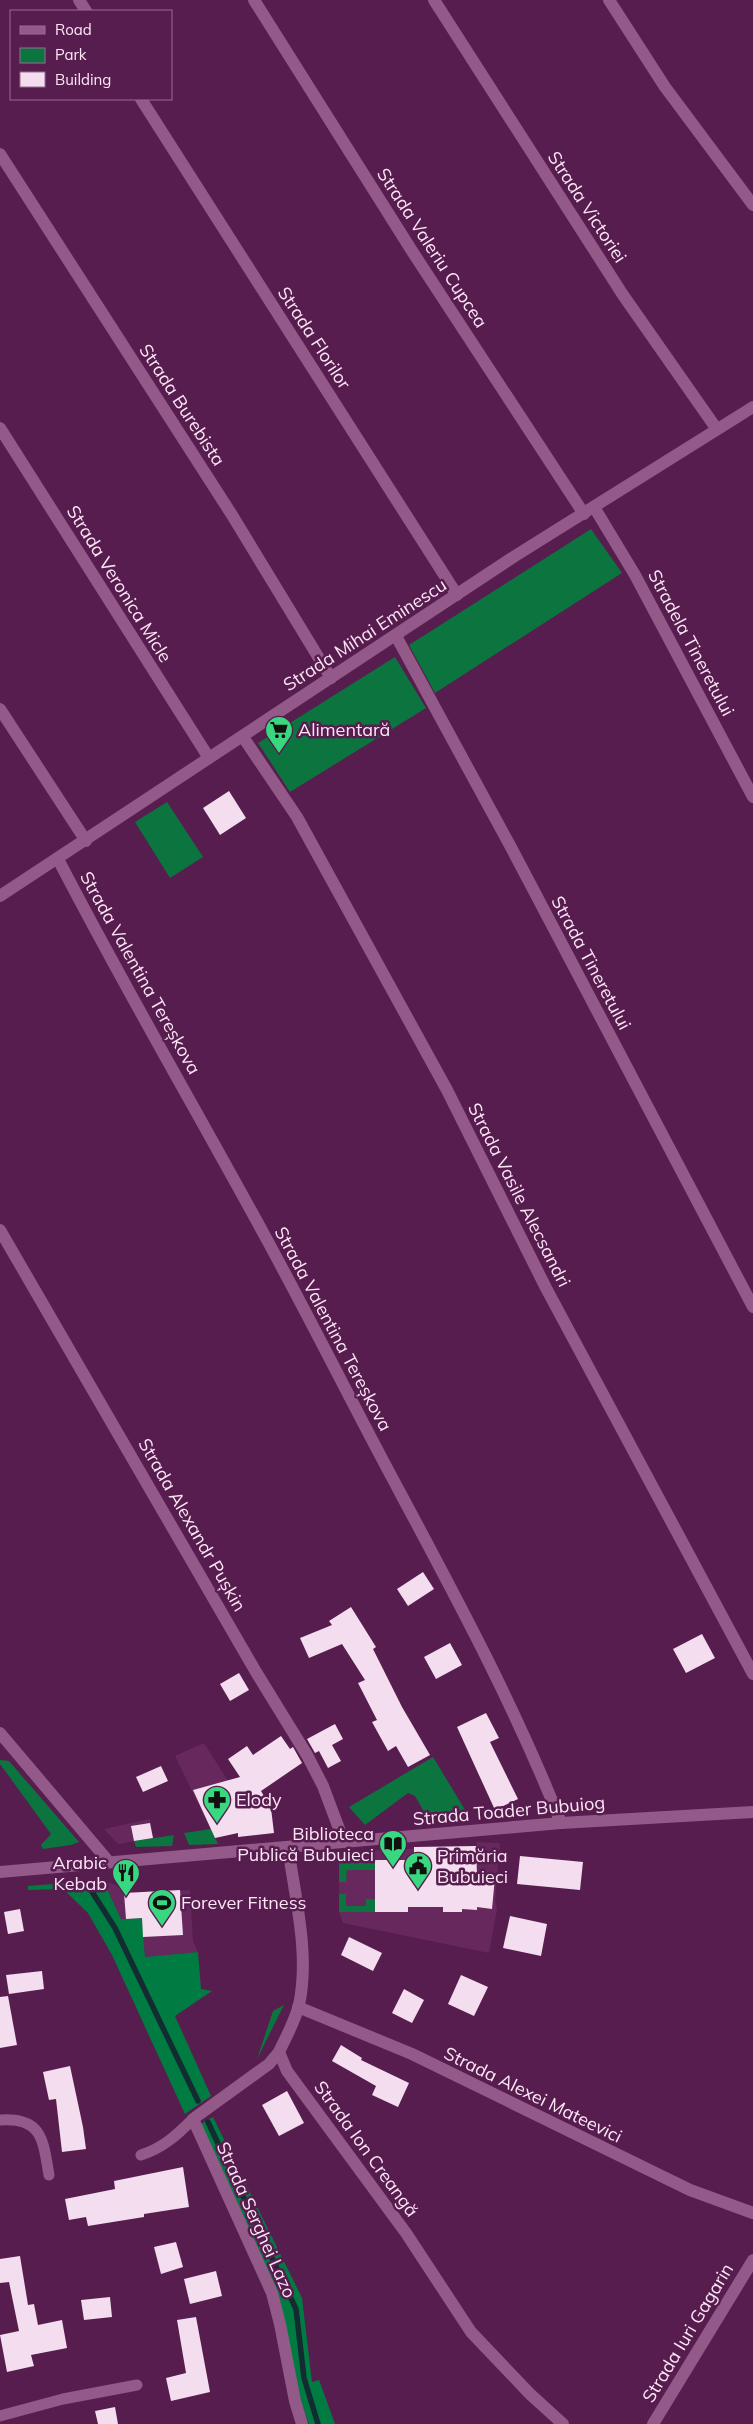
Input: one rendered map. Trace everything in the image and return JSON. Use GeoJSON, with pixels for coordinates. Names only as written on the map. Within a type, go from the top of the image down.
{"type":"FeatureCollection","features":[{"type":"Feature","properties":{"kind":"street","name":"Strada Valeriu Cupcea"},"geometry":{"type":"LineString","coordinates":[[254,0],[412,251],[589,510]]}},
{"type":"Feature","properties":{"kind":"street","name":"Strada Victoriei"},"geometry":{"type":"LineString","coordinates":[[434,0],[623,296],[716,428]]}},
{"type":"Feature","properties":{"kind":"street"},"geometry":{"type":"LineString","coordinates":[[609,0],[665,88],[753,205]]}},
{"type":"Feature","properties":{"kind":"street","name":"Strada Florilor"},"geometry":{"type":"LineString","coordinates":[[142,100],[457,595]]}},
{"type":"Feature","properties":{"kind":"street","name":"Strada Burebista"},"geometry":{"type":"LineString","coordinates":[[0,154],[232,515],[331,678]]}},
{"type":"Feature","properties":{"kind":"street","name":"Strada Mihai Eminescu"},"geometry":{"type":"LineString","coordinates":[[0,896],[457,595],[716,428],[753,407]]}},
{"type":"Feature","properties":{"kind":"street","name":"Strada Veronica Micle"},"geometry":{"type":"LineString","coordinates":[[0,428],[209,758]]}},
{"type":"Feature","properties":{"kind":"street","name":"Stradela Tineretului"},"geometry":{"type":"LineString","coordinates":[[589,510],[635,575],[753,797]]}},
{"type":"Feature","properties":{"kind":"street","name":"Strada Tineretului"},"geometry":{"type":"LineString","coordinates":[[396,636],[513,851],[753,1307]]}},
{"type":"Feature","properties":{"kind":"street"},"geometry":{"type":"LineString","coordinates":[[0,709],[86,841]]}},
{"type":"Feature","properties":{"kind":"street","name":"Strada Vasile Alecsandri"},"geometry":{"type":"LineString","coordinates":[[242,737],[296,818],[447,1090],[546,1288],[753,1674]]}},
{"type":"Feature","properties":{"kind":"street","name":"Strada Valentina Tereșkova"},"geometry":{"type":"LineString","coordinates":[[58,859],[108,956],[163,1050],[267,1240],[506,1694],[561,1823]]}},
{"type":"Feature","properties":{"kind":"street","name":"Strada Alexandr Pușkin"},"geometry":{"type":"LineString","coordinates":[[0,1230],[256,1672],[308,1755],[323,1786],[344,1842]]}},
{"type":"Feature","properties":{"kind":"street"},"geometry":{"type":"LineString","coordinates":[[0,1733],[109,1862]]}},
{"type":"Feature","properties":{"kind":"street","name":"Strada Toader Bubuiog"},"geometry":{"type":"LineString","coordinates":[[0,1872],[561,1823],[753,1812]]}},
{"type":"Feature","properties":{"kind":"street"},"geometry":{"type":"LineString","coordinates":[[193,2119],[268,2064],[279,2052],[298,2007],[303,1981],[303,1958],[288,1847]]}},
{"type":"Feature","properties":{"kind":"street","name":"Strada Alexei Mateevici"},"geometry":{"type":"LineString","coordinates":[[298,2007],[412,2054],[690,2190],[753,2213]]}},
{"type":"Feature","properties":{"kind":"street","name":"Strada Ion Creangă"},"geometry":{"type":"LineString","coordinates":[[279,2052],[287,2071],[406,2233],[471,2332],[530,2394],[563,2424]]}},
{"type":"Feature","properties":{"kind":"street","name":"Strada Serghei Lazo"},"geometry":{"type":"LineString","coordinates":[[193,2119],[272,2293],[280,2324],[294,2401],[302,2424]]}},
{"type":"Feature","properties":{"kind":"street","name":"Strada Iuri Gagarin"},"geometry":{"type":"LineString","coordinates":[[653,2424],[753,2260]]}},
{"type":"Feature","properties":{"kind":"lane"},"geometry":{"type":"LineString","coordinates":[[141,2155],[170,2142],[193,2119]]}},
{"type":"Feature","properties":{"kind":"lane"},"geometry":{"type":"LineString","coordinates":[[0,2120],[18,2120],[32,2127],[40,2134],[49,2175]]}},
{"type":"Feature","properties":{"kind":"lane"},"geometry":{"type":"LineString","coordinates":[[0,2416],[64,2399],[137,2385]]}},
{"type":"Feature","properties":{"kind":"shaded area"},"geometry":{"type":"Polygon","coordinates":[[[204,1743],[232,1787],[237,1833],[215,1838],[175,1756],[204,1743]]]}},
{"type":"Feature","properties":{"kind":"shaded area"},"geometry":{"type":"Polygon","coordinates":[[[150,1819],[153,1838],[118,1844],[104,1829],[150,1819]]]}},
{"type":"Feature","properties":{"kind":"shaded area"},"geometry":{"type":"Polygon","coordinates":[[[477,1842],[500,1843],[495,1900],[497,1909],[489,1953],[343,1923],[339,1912],[339,1852],[476,1846],[477,1842]]]}},
{"type":"Feature","properties":{"kind":"shaded area"},"geometry":{"type":"Polygon","coordinates":[[[103,1880],[137,1894],[141,1892],[190,1890],[193,1941],[198,1952],[145,1957],[142,1918],[121,1919],[103,1880]]]}},
{"type":"Feature","properties":{"kind":"green space"},"geometry":{"type":"Polygon","coordinates":[[[591,529],[622,573],[435,693],[409,645],[591,529]]]}},
{"type":"Feature","properties":{"kind":"green space"},"geometry":{"type":"Polygon","coordinates":[[[395,657],[426,708],[290,792],[258,743],[395,657]]]}},
{"type":"Feature","properties":{"kind":"green space"},"geometry":{"type":"Polygon","coordinates":[[[167,802],[203,857],[170,878],[135,822],[167,802]]]}},
{"type":"Feature","properties":{"kind":"green space"},"geometry":{"type":"Polygon","coordinates":[[[433,1757],[470,1818],[430,1822],[415,1796],[408,1793],[365,1825],[349,1807],[433,1757]]]}},
{"type":"Feature","properties":{"kind":"green space"},"geometry":{"type":"Polygon","coordinates":[[[0,1760],[9,1761],[79,1842],[43,1849],[41,1845],[51,1834],[0,1764],[0,1760]]]}},
{"type":"Feature","properties":{"kind":"green space"},"geometry":{"type":"Polygon","coordinates":[[[211,1829],[218,1844],[189,1845],[184,1833],[211,1829]]]}},
{"type":"Feature","properties":{"kind":"green space"},"geometry":{"type":"Polygon","coordinates":[[[174,1835],[172,1846],[136,1847],[134,1841],[174,1835]]]}},
{"type":"Feature","properties":{"kind":"green space"},"geometry":{"type":"Polygon","coordinates":[[[339,1863],[375,1863],[375,1870],[347,1870],[346,1882],[339,1882],[339,1863]]]}},
{"type":"Feature","properties":{"kind":"green space"},"geometry":{"type":"Polygon","coordinates":[[[103,1880],[121,1919],[142,1918],[145,1957],[198,1952],[201,1989],[212,1991],[175,2016],[211,2096],[185,2114],[112,1955],[88,1913],[63,1889],[28,1890],[28,1886],[103,1880]]]}},
{"type":"Feature","properties":{"kind":"green space"},"geometry":{"type":"Polygon","coordinates":[[[339,1894],[346,1894],[346,1906],[366,1906],[366,1899],[375,1899],[375,1912],[339,1912],[339,1894]]]}},
{"type":"Feature","properties":{"kind":"green space"},"geometry":{"type":"Polygon","coordinates":[[[284,2005],[257,2059],[273,2011],[284,2005]]]}},
{"type":"Feature","properties":{"kind":"green space"},"geometry":{"type":"Polygon","coordinates":[[[213,2117],[302,2298],[312,2382],[319,2380],[335,2424],[309,2424],[301,2402],[279,2297],[199,2125],[213,2117]]]}},
{"type":"Feature","properties":{"kind":"building"},"geometry":{"type":"Polygon","coordinates":[[[229,791],[246,818],[220,835],[203,808],[229,791]]]}},
{"type":"Feature","properties":{"kind":"building"},"geometry":{"type":"Polygon","coordinates":[[[423,1572],[434,1589],[408,1606],[397,1589],[423,1572]]]}},
{"type":"Feature","properties":{"kind":"building"},"geometry":{"type":"Polygon","coordinates":[[[351,1607],[376,1647],[373,1649],[402,1707],[430,1755],[408,1767],[396,1746],[388,1751],[372,1722],[377,1720],[358,1683],[365,1680],[342,1644],[309,1658],[300,1638],[332,1625],[329,1621],[351,1607]]]}},
{"type":"Feature","properties":{"kind":"building"},"geometry":{"type":"Polygon","coordinates":[[[702,1634],[715,1658],[686,1673],[673,1649],[702,1634]]]}},
{"type":"Feature","properties":{"kind":"building"},"geometry":{"type":"Polygon","coordinates":[[[450,1643],[462,1665],[436,1679],[424,1657],[450,1643]]]}},
{"type":"Feature","properties":{"kind":"building"},"geometry":{"type":"Polygon","coordinates":[[[239,1673],[249,1690],[230,1701],[220,1684],[239,1673]]]}},
{"type":"Feature","properties":{"kind":"building"},"geometry":{"type":"Polygon","coordinates":[[[486,1713],[499,1738],[490,1742],[518,1799],[495,1810],[457,1727],[486,1713]]]}},
{"type":"Feature","properties":{"kind":"building"},"geometry":{"type":"Polygon","coordinates":[[[335,1724],[343,1739],[332,1745],[341,1761],[328,1768],[319,1751],[315,1753],[307,1739],[335,1724]]]}},
{"type":"Feature","properties":{"kind":"building"},"geometry":{"type":"Polygon","coordinates":[[[281,1736],[290,1749],[293,1747],[302,1763],[261,1791],[271,1808],[274,1833],[238,1837],[238,1833],[215,1838],[193,1790],[240,1777],[228,1759],[247,1746],[253,1755],[281,1736]]]}},
{"type":"Feature","properties":{"kind":"building"},"geometry":{"type":"Polygon","coordinates":[[[161,1766],[168,1781],[143,1792],[136,1777],[161,1766]]]}},
{"type":"Feature","properties":{"kind":"building"},"geometry":{"type":"Polygon","coordinates":[[[150,1823],[153,1838],[134,1841],[131,1826],[150,1823]]]}},
{"type":"Feature","properties":{"kind":"building","name":"Primăria Bubuieci"},"geometry":{"type":"Polygon","coordinates":[[[476,1846],[477,1875],[495,1877],[492,1909],[477,1907],[477,1910],[462,1909],[462,1912],[443,1912],[443,1907],[408,1907],[408,1912],[375,1912],[375,1860],[414,1860],[414,1847],[476,1846]]]}},
{"type":"Feature","properties":{"kind":"building"},"geometry":{"type":"Polygon","coordinates":[[[520,1856],[583,1862],[580,1890],[517,1884],[520,1856]]]}},
{"type":"Feature","properties":{"kind":"building"},"geometry":{"type":"Polygon","coordinates":[[[180,1890],[183,1935],[143,1937],[142,1918],[126,1919],[124,1893],[180,1890]]]}},
{"type":"Feature","properties":{"kind":"building"},"geometry":{"type":"Polygon","coordinates":[[[20,1909],[24,1931],[8,1934],[4,1912],[20,1909]]]}},
{"type":"Feature","properties":{"kind":"building"},"geometry":{"type":"Polygon","coordinates":[[[510,1916],[547,1924],[541,1956],[503,1948],[510,1916]]]}},
{"type":"Feature","properties":{"kind":"building"},"geometry":{"type":"Polygon","coordinates":[[[349,1937],[382,1953],[373,1971],[341,1955],[349,1937]]]}},
{"type":"Feature","properties":{"kind":"building"},"geometry":{"type":"Polygon","coordinates":[[[42,1971],[44,1989],[9,1994],[6,1975],[42,1971]]]}},
{"type":"Feature","properties":{"kind":"building"},"geometry":{"type":"Polygon","coordinates":[[[461,1975],[488,1987],[474,2016],[448,2004],[461,1975]]]}},
{"type":"Feature","properties":{"kind":"building"},"geometry":{"type":"Polygon","coordinates":[[[404,1989],[424,2000],[412,2023],[392,2013],[404,1989]]]}},
{"type":"Feature","properties":{"kind":"building"},"geometry":{"type":"Polygon","coordinates":[[[8,1996],[17,2045],[0,2048],[0,1997],[8,1996]]]}},
{"type":"Feature","properties":{"kind":"building"},"geometry":{"type":"Polygon","coordinates":[[[341,2045],[362,2058],[361,2060],[409,2083],[398,2107],[372,2095],[376,2086],[332,2061],[341,2045]]]}},
{"type":"Feature","properties":{"kind":"building"},"geometry":{"type":"Polygon","coordinates":[[[70,2066],[86,2149],[62,2152],[56,2099],[49,2100],[43,2072],[70,2066]]]}},
{"type":"Feature","properties":{"kind":"building"},"geometry":{"type":"Polygon","coordinates":[[[287,2091],[304,2123],[279,2136],[262,2105],[287,2091]]]}},
{"type":"Feature","properties":{"kind":"building"},"geometry":{"type":"Polygon","coordinates":[[[183,2167],[189,2207],[144,2214],[144,2217],[88,2226],[86,2217],[69,2220],[65,2199],[115,2189],[114,2181],[183,2167]]]}},
{"type":"Feature","properties":{"kind":"building"},"geometry":{"type":"Polygon","coordinates":[[[176,2242],[183,2267],[161,2274],[154,2247],[176,2242]]]}},
{"type":"Feature","properties":{"kind":"building"},"geometry":{"type":"Polygon","coordinates":[[[20,2256],[28,2305],[34,2304],[38,2325],[62,2320],[67,2348],[31,2355],[34,2366],[7,2372],[0,2335],[19,2331],[9,2282],[0,2283],[0,2259],[20,2256]]]}},
{"type":"Feature","properties":{"kind":"building"},"geometry":{"type":"Polygon","coordinates":[[[216,2271],[222,2296],[190,2304],[184,2279],[216,2271]]]}},
{"type":"Feature","properties":{"kind":"building"},"geometry":{"type":"Polygon","coordinates":[[[110,2297],[112,2317],[84,2320],[81,2300],[110,2297]]]}},
{"type":"Feature","properties":{"kind":"building"},"geometry":{"type":"Polygon","coordinates":[[[196,2317],[210,2392],[171,2401],[166,2378],[186,2373],[177,2320],[196,2317]]]}},
{"type":"Feature","properties":{"kind":"building"},"geometry":{"type":"Polygon","coordinates":[[[115,2407],[118,2424],[98,2424],[95,2411],[115,2407]]]}},
{"type":"Feature","properties":{"kind":"waterway"},"geometry":{"type":"LineString","coordinates":[[89,1887],[115,1928],[198,2101]]}},
{"type":"Feature","properties":{"kind":"waterway"},"geometry":{"type":"LineString","coordinates":[[208,2122],[296,2309],[304,2378],[318,2424]]}},
{"type":"Feature","properties":{"kind":"place","name":"Alimentară"},"geometry":{"type":"Point","coordinates":[279,754]}},
{"type":"Feature","properties":{"kind":"place","name":"Elody"},"geometry":{"type":"Point","coordinates":[217,1824]}},
{"type":"Feature","properties":{"kind":"place","name":"Biblioteca Publică Bubuieci"},"geometry":{"type":"Point","coordinates":[393,1868]}},
{"type":"Feature","properties":{"kind":"place","name":"Primăria Bubuieci"},"geometry":{"type":"Point","coordinates":[418,1890]}},
{"type":"Feature","properties":{"kind":"place","name":"Arabic Kebab"},"geometry":{"type":"Point","coordinates":[126,1897]}},
{"type":"Feature","properties":{"kind":"place","name":"Forever Fitness"},"geometry":{"type":"Point","coordinates":[162,1927]}}]}
